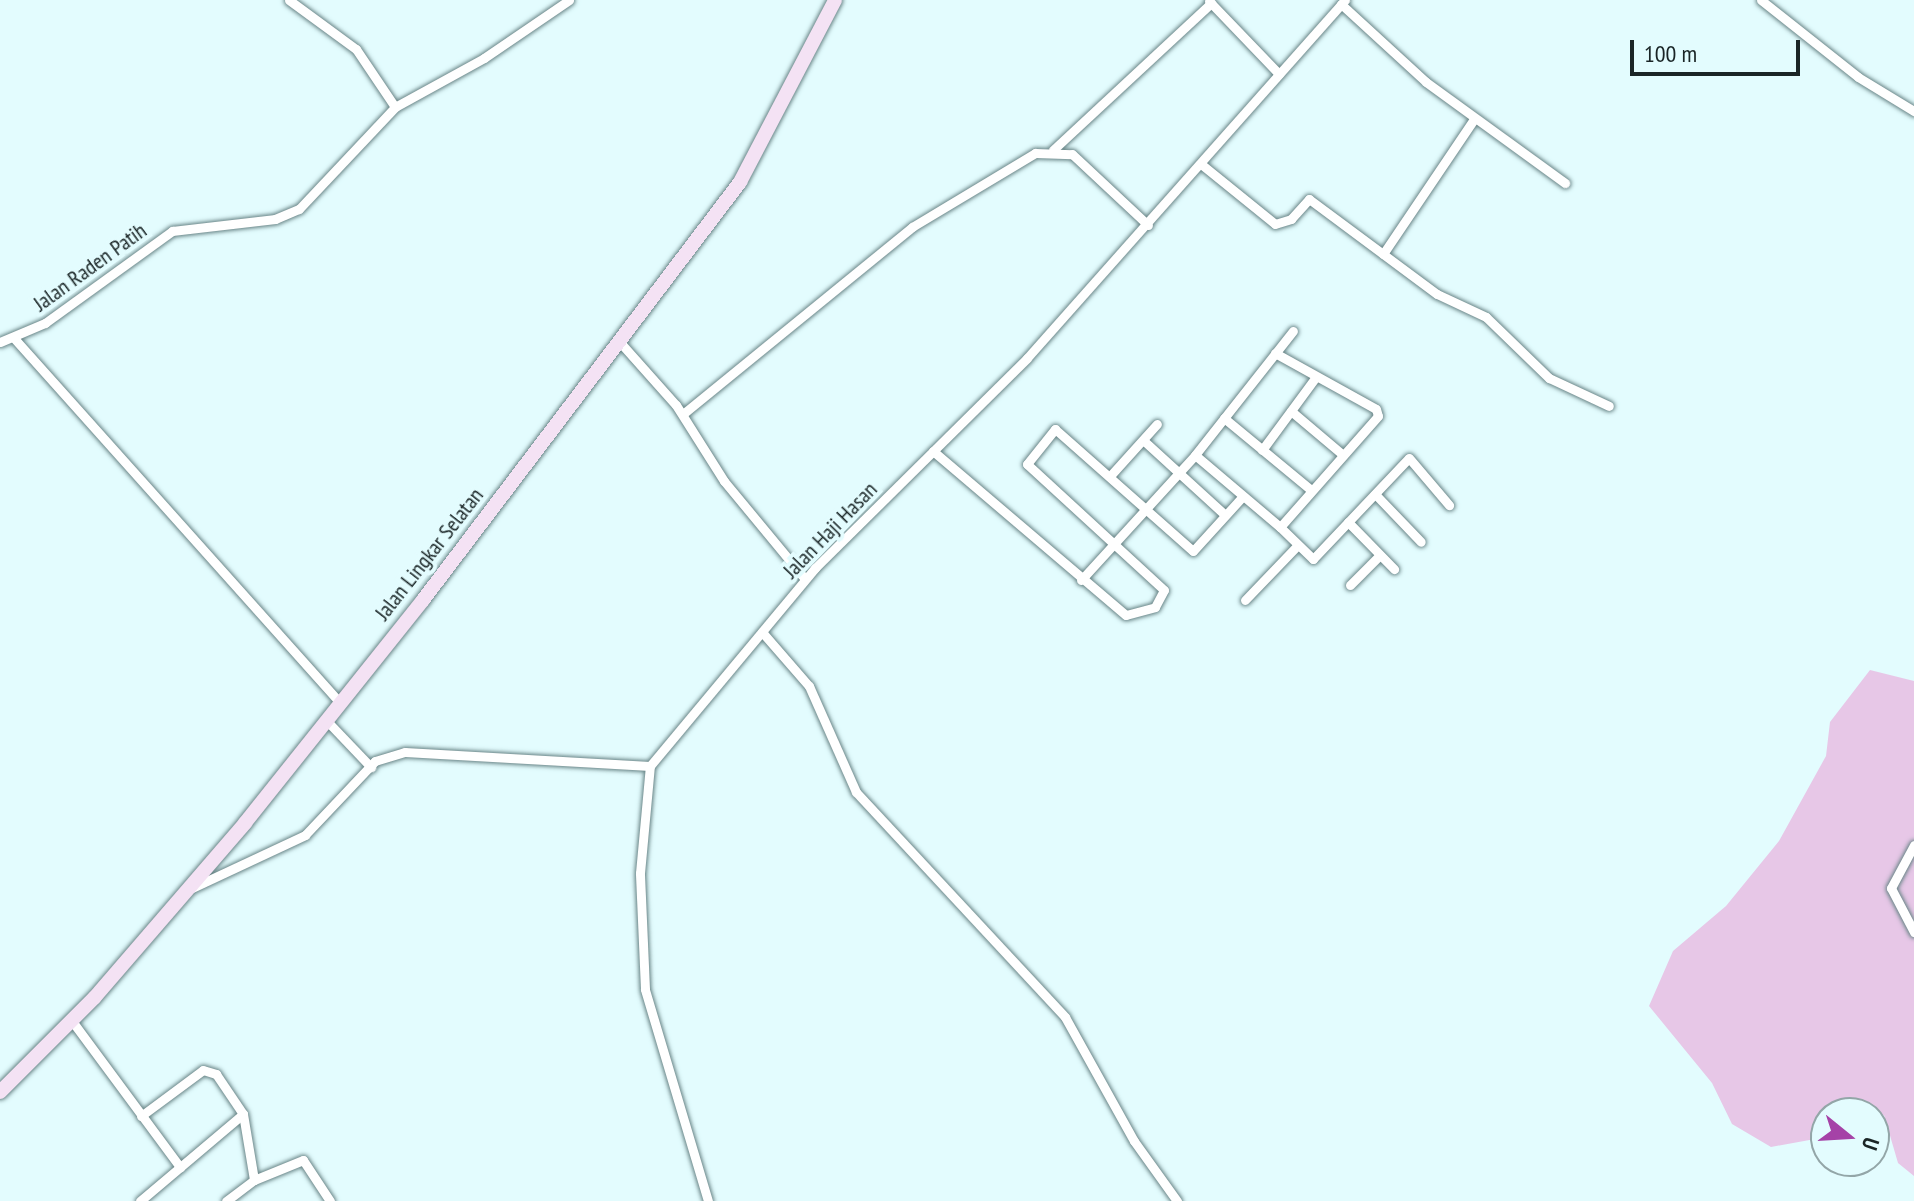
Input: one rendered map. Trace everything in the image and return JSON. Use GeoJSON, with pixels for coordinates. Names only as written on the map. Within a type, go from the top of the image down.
{"type":"FeatureCollection","features":[{"type":"Feature","properties":{"kind":"street"},"geometry":{"type":"LineString","coordinates":[[289,0],[356,49],[395,107]]}},
{"type":"Feature","properties":{"kind":"street","name":"Jalan Raden Patih"},"geometry":{"type":"LineString","coordinates":[[0,342],[45,323],[153,240],[182,228],[275,219],[299,209],[395,107],[569,0]]}},
{"type":"Feature","properties":{"kind":"street","name":"Jalan Lingkar Selatan"},"geometry":{"type":"LineString","coordinates":[[0,1092],[72,1021],[187,891],[327,721],[740,182],[835,0]]}},
{"type":"Feature","properties":{"kind":"street"},"geometry":{"type":"LineString","coordinates":[[1761,0],[1858,77],[1914,111]]}},
{"type":"Feature","properties":{"kind":"street"},"geometry":{"type":"LineString","coordinates":[[683,414],[912,227],[999,170],[1053,150],[1210,2],[1279,74]]}},
{"type":"Feature","properties":{"kind":"street"},"geometry":{"type":"LineString","coordinates":[[1343,2],[1474,119],[1565,183]]}},
{"type":"Feature","properties":{"kind":"street","name":"Jalan Haji Hasan"},"geometry":{"type":"LineString","coordinates":[[650,766],[805,579],[933,451],[1148,225],[1343,2]]}},
{"type":"Feature","properties":{"kind":"street"},"geometry":{"type":"LineString","coordinates":[[1383,254],[1474,119]]}},
{"type":"Feature","properties":{"kind":"street"},"geometry":{"type":"LineString","coordinates":[[1053,150],[1072,154],[1148,225]]}},
{"type":"Feature","properties":{"kind":"street"},"geometry":{"type":"LineString","coordinates":[[1201,164],[1275,224],[1291,219],[1309,199],[1437,294],[1486,317],[1549,378],[1609,406]]}},
{"type":"Feature","properties":{"kind":"street"},"geometry":{"type":"LineString","coordinates":[[1081,580],[1195,455],[1293,331]]}},
{"type":"Feature","properties":{"kind":"street"},"geometry":{"type":"LineString","coordinates":[[13,337],[339,702]]}},
{"type":"Feature","properties":{"kind":"street"},"geometry":{"type":"LineString","coordinates":[[618,340],[683,414],[740,503],[805,579]]}},
{"type":"Feature","properties":{"kind":"street"},"geometry":{"type":"LineString","coordinates":[[1275,353],[1315,378],[1376,409],[1378,422],[1343,455],[1280,527]]}},
{"type":"Feature","properties":{"kind":"street"},"geometry":{"type":"LineString","coordinates":[[1262,450],[1315,378]]}},
{"type":"Feature","properties":{"kind":"street"},"geometry":{"type":"LineString","coordinates":[[1291,411],[1343,455]]}},
{"type":"Feature","properties":{"kind":"street"},"geometry":{"type":"LineString","coordinates":[[1224,418],[1311,490]]}},
{"type":"Feature","properties":{"kind":"street"},"geometry":{"type":"LineString","coordinates":[[1110,476],[1157,424]]}},
{"type":"Feature","properties":{"kind":"street"},"geometry":{"type":"LineString","coordinates":[[933,451],[1081,580],[1126,615],[1155,607],[1165,596],[1162,584],[1113,545],[1027,464],[1061,428],[1193,551],[1243,496]]}},
{"type":"Feature","properties":{"kind":"street"},"geometry":{"type":"LineString","coordinates":[[1143,440],[1225,515]]}},
{"type":"Feature","properties":{"kind":"street"},"geometry":{"type":"LineString","coordinates":[[1195,455],[1313,559],[1409,458],[1449,505]]}},
{"type":"Feature","properties":{"kind":"street"},"geometry":{"type":"LineString","coordinates":[[1375,494],[1421,542]]}},
{"type":"Feature","properties":{"kind":"street"},"geometry":{"type":"LineString","coordinates":[[1348,522],[1394,569]]}},
{"type":"Feature","properties":{"kind":"street"},"geometry":{"type":"LineString","coordinates":[[1245,600],[1298,545]]}},
{"type":"Feature","properties":{"kind":"street"},"geometry":{"type":"LineString","coordinates":[[1350,585],[1380,555]]}},
{"type":"Feature","properties":{"kind":"street"},"geometry":{"type":"LineString","coordinates":[[762,632],[809,686],[856,792],[1065,1017],[1134,1141],[1177,1201]]}},
{"type":"Feature","properties":{"kind":"street"},"geometry":{"type":"LineString","coordinates":[[327,721],[371,767]]}},
{"type":"Feature","properties":{"kind":"street"},"geometry":{"type":"LineString","coordinates":[[187,891],[305,835],[371,767],[405,752],[650,766],[640,873],[645,989],[708,1201]]}},
{"type":"Feature","properties":{"kind":"street"},"geometry":{"type":"LineString","coordinates":[[1914,845],[1891,888],[1914,932]]}},
{"type":"Feature","properties":{"kind":"street"},"geometry":{"type":"LineString","coordinates":[[72,1021],[180,1167]]}},
{"type":"Feature","properties":{"kind":"street"},"geometry":{"type":"LineString","coordinates":[[141,1116],[203,1070],[216,1074],[243,1114],[254,1180]]}},
{"type":"Feature","properties":{"kind":"street"},"geometry":{"type":"LineString","coordinates":[[140,1201],[243,1114]]}},
{"type":"Feature","properties":{"kind":"street"},"geometry":{"type":"LineString","coordinates":[[226,1201],[254,1180],[303,1160],[330,1201]]}},
{"type":"Feature","properties":{"kind":"shaded area"},"geometry":{"type":"Polygon","coordinates":[[[1870,670],[1914,681],[1914,1176],[1898,1163],[1890,1136],[1890,1097],[1810,1097],[1810,1140],[1771,1147],[1732,1124],[1712,1083],[1649,1006],[1673,951],[1726,906],[1779,841],[1826,756],[1830,722],[1870,670]]]}}]}
